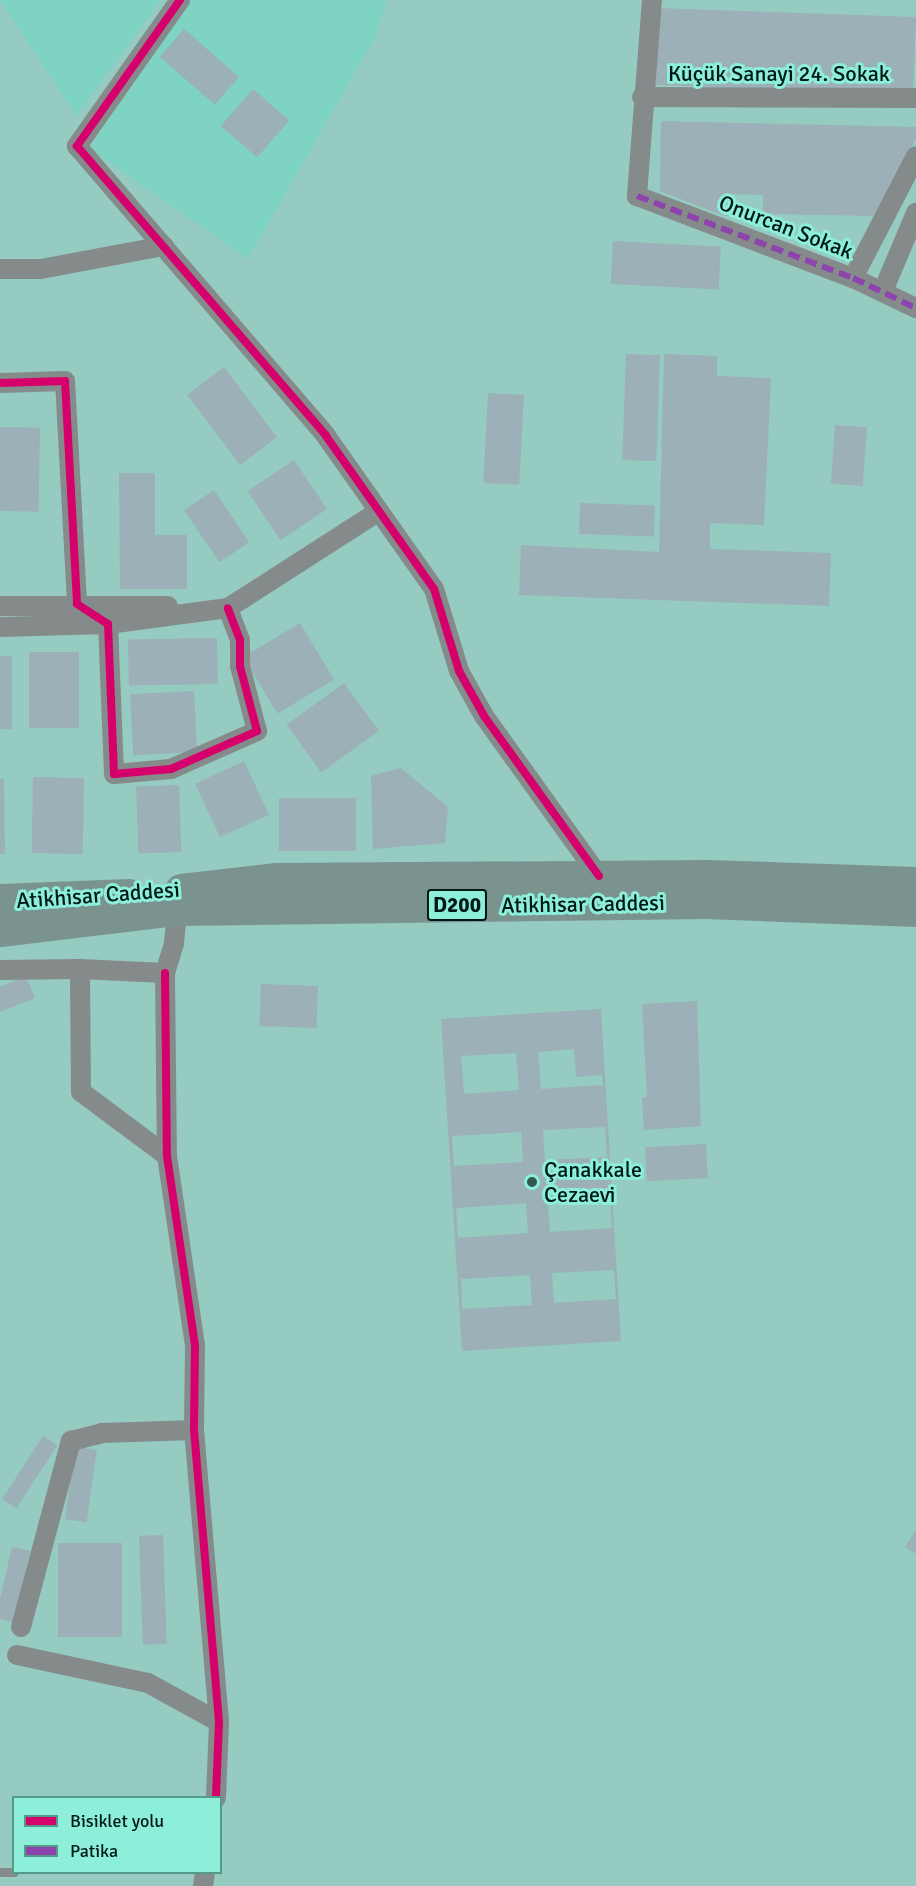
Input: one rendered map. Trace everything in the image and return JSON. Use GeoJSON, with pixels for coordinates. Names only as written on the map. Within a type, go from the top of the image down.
{"type":"FeatureCollection","features":[{"type":"Feature","properties":{"kind":"highway","name":"Atikhisar Caddesi"},"geometry":{"type":"LineString","coordinates":[[0,930],[177,909],[599,876],[916,883]]}},
{"type":"Feature","properties":{"kind":"highway","name":"Atikhisar Caddesi"},"geometry":{"type":"LineString","coordinates":[[0,900],[118,897],[276,879],[379,893],[916,910]]}},
{"type":"Feature","properties":{"kind":"street"},"geometry":{"type":"LineString","coordinates":[[180,0],[77,146],[326,436],[434,589],[459,671],[484,716],[599,876]]}},
{"type":"Feature","properties":{"kind":"street"},"geometry":{"type":"LineString","coordinates":[[642,97],[652,0]]}},
{"type":"Feature","properties":{"kind":"street","name":"Küçük Sanayi 24. Sokak"},"geometry":{"type":"LineString","coordinates":[[642,97],[916,98]]}},
{"type":"Feature","properties":{"kind":"street","name":"Onurcan Sokak"},"geometry":{"type":"LineString","coordinates":[[642,97],[637,196],[853,278],[916,308]]}},
{"type":"Feature","properties":{"kind":"street"},"geometry":{"type":"LineString","coordinates":[[853,278],[916,156]]}},
{"type":"Feature","properties":{"kind":"street"},"geometry":{"type":"LineString","coordinates":[[883,291],[916,213]]}},
{"type":"Feature","properties":{"kind":"street"},"geometry":{"type":"LineString","coordinates":[[0,269],[41,269],[164,246]]}},
{"type":"Feature","properties":{"kind":"street"},"geometry":{"type":"LineString","coordinates":[[0,383],[65,381],[77,604]]}},
{"type":"Feature","properties":{"kind":"street"},"geometry":{"type":"LineString","coordinates":[[0,627],[108,624],[228,608],[379,511]]}},
{"type":"Feature","properties":{"kind":"street"},"geometry":{"type":"LineString","coordinates":[[0,606],[77,604],[228,608]]}},
{"type":"Feature","properties":{"kind":"street"},"geometry":{"type":"LineString","coordinates":[[77,604],[108,624]]}},
{"type":"Feature","properties":{"kind":"street"},"geometry":{"type":"LineString","coordinates":[[108,624],[114,774],[171,769],[257,731],[240,666],[240,640],[228,608]]}},
{"type":"Feature","properties":{"kind":"street"},"geometry":{"type":"LineString","coordinates":[[177,909],[174,944],[165,973],[167,1156],[195,1346],[194,1430],[219,1722],[216,1796]]}},
{"type":"Feature","properties":{"kind":"street"},"geometry":{"type":"LineString","coordinates":[[0,970],[80,969],[165,973]]}},
{"type":"Feature","properties":{"kind":"street"},"geometry":{"type":"LineString","coordinates":[[80,969],[81,1092],[167,1156]]}},
{"type":"Feature","properties":{"kind":"street"},"geometry":{"type":"LineString","coordinates":[[21,1627],[71,1441],[102,1433],[194,1430]]}},
{"type":"Feature","properties":{"kind":"street"},"geometry":{"type":"LineString","coordinates":[[17,1655],[148,1683],[219,1722]]}},
{"type":"Feature","properties":{"kind":"shaded area"},"geometry":{"type":"Polygon","coordinates":[[[0,0],[161,0],[76,116],[0,0]]]}},
{"type":"Feature","properties":{"kind":"shaded area"},"geometry":{"type":"Polygon","coordinates":[[[176,0],[387,0],[374,39],[248,259],[90,149],[176,0]]]}},
{"type":"Feature","properties":{"kind":"building"},"geometry":{"type":"Polygon","coordinates":[[[658,8],[916,17],[913,94],[655,85],[658,8]]]}},
{"type":"Feature","properties":{"kind":"building"},"geometry":{"type":"Polygon","coordinates":[[[184,29],[239,77],[215,105],[160,57],[184,29]]]}},
{"type":"Feature","properties":{"kind":"building"},"geometry":{"type":"Polygon","coordinates":[[[253,89],[289,120],[257,157],[221,126],[253,89]]]}},
{"type":"Feature","properties":{"kind":"building"},"geometry":{"type":"Polygon","coordinates":[[[661,121],[916,127],[916,138],[878,216],[763,214],[763,195],[727,194],[727,217],[660,191],[661,121]]]}},
{"type":"Feature","properties":{"kind":"building"},"geometry":{"type":"Polygon","coordinates":[[[613,241],[721,247],[719,290],[611,284],[613,241]]]}},
{"type":"Feature","properties":{"kind":"building"},"geometry":{"type":"Polygon","coordinates":[[[626,354],[660,355],[656,461],[622,460],[626,354]]]}},
{"type":"Feature","properties":{"kind":"building"},"geometry":{"type":"Polygon","coordinates":[[[664,354],[717,356],[717,376],[771,378],[764,525],[710,523],[710,549],[831,553],[829,606],[519,595],[521,545],[659,552],[664,354]]]}},
{"type":"Feature","properties":{"kind":"building"},"geometry":{"type":"Polygon","coordinates":[[[224,367],[277,437],[240,465],[187,395],[224,367]]]}},
{"type":"Feature","properties":{"kind":"building"},"geometry":{"type":"Polygon","coordinates":[[[488,393],[524,395],[519,485],[483,483],[488,393]]]}},
{"type":"Feature","properties":{"kind":"building"},"geometry":{"type":"Polygon","coordinates":[[[835,425],[867,427],[863,486],[831,484],[835,425]]]}},
{"type":"Feature","properties":{"kind":"building"},"geometry":{"type":"Polygon","coordinates":[[[0,427],[40,428],[39,512],[0,511],[0,427]]]}},
{"type":"Feature","properties":{"kind":"building"},"geometry":{"type":"Polygon","coordinates":[[[294,460],[327,509],[281,540],[248,491],[294,460]]]}},
{"type":"Feature","properties":{"kind":"building"},"geometry":{"type":"Polygon","coordinates":[[[119,473],[155,473],[155,535],[187,535],[187,589],[120,589],[119,473]]]}},
{"type":"Feature","properties":{"kind":"building"},"geometry":{"type":"Polygon","coordinates":[[[214,490],[249,542],[219,562],[184,510],[214,490]]]}},
{"type":"Feature","properties":{"kind":"building"},"geometry":{"type":"Polygon","coordinates":[[[580,503],[655,506],[654,537],[579,534],[580,503]]]}},
{"type":"Feature","properties":{"kind":"building"},"geometry":{"type":"Polygon","coordinates":[[[300,623],[334,680],[277,714],[243,657],[300,623]]]}},
{"type":"Feature","properties":{"kind":"building"},"geometry":{"type":"Polygon","coordinates":[[[217,638],[218,684],[129,686],[128,640],[217,638]]]}},
{"type":"Feature","properties":{"kind":"building"},"geometry":{"type":"Polygon","coordinates":[[[29,652],[79,652],[79,728],[29,728],[29,652]]]}},
{"type":"Feature","properties":{"kind":"building"},"geometry":{"type":"Polygon","coordinates":[[[0,656],[12,656],[12,729],[0,729],[0,656]]]}},
{"type":"Feature","properties":{"kind":"building"},"geometry":{"type":"Polygon","coordinates":[[[344,683],[379,731],[321,772],[287,725],[344,683]]]}},
{"type":"Feature","properties":{"kind":"building"},"geometry":{"type":"Polygon","coordinates":[[[194,691],[197,752],[133,755],[130,694],[194,691]]]}},
{"type":"Feature","properties":{"kind":"building"},"geometry":{"type":"Polygon","coordinates":[[[244,761],[269,814],[220,837],[195,784],[244,761]]]}},
{"type":"Feature","properties":{"kind":"building"},"geometry":{"type":"Polygon","coordinates":[[[401,768],[448,807],[445,843],[373,849],[371,776],[401,768]]]}},
{"type":"Feature","properties":{"kind":"building"},"geometry":{"type":"Polygon","coordinates":[[[33,777],[84,778],[83,854],[32,853],[33,777]]]}},
{"type":"Feature","properties":{"kind":"building"},"geometry":{"type":"Polygon","coordinates":[[[0,779],[4,779],[5,854],[0,854],[0,779]]]}},
{"type":"Feature","properties":{"kind":"building"},"geometry":{"type":"Polygon","coordinates":[[[179,785],[181,852],[138,853],[136,787],[179,785]]]}},
{"type":"Feature","properties":{"kind":"building"},"geometry":{"type":"Polygon","coordinates":[[[279,798],[356,798],[356,851],[279,851],[279,798]]]}},
{"type":"Feature","properties":{"kind":"building"},"geometry":{"type":"Polygon","coordinates":[[[26,976],[35,998],[0,1012],[0,987],[26,976]]]}},
{"type":"Feature","properties":{"kind":"building"},"geometry":{"type":"Polygon","coordinates":[[[261,984],[318,986],[316,1028],[260,1026],[261,984]]]}},
{"type":"Feature","properties":{"kind":"building"},"geometry":{"type":"Polygon","coordinates":[[[697,1001],[701,1126],[644,1130],[642,1098],[647,1097],[642,1004],[697,1001]]]}},
{"type":"Feature","properties":{"kind":"building","name":"Çanakkale Cezaevi"},"geometry":{"type":"Polygon","coordinates":[[[601,1009],[621,1341],[462,1351],[441,1019],[601,1009]],[[574,1049],[538,1052],[541,1089],[603,1085],[602,1075],[576,1077],[574,1049]],[[516,1053],[461,1056],[464,1094],[519,1090],[516,1053]],[[605,1127],[543,1130],[545,1160],[607,1157],[605,1127]],[[521,1132],[452,1136],[454,1166],[523,1162],[521,1132]],[[610,1198],[548,1202],[550,1232],[612,1228],[610,1198]],[[526,1203],[456,1208],[458,1238],[528,1233],[526,1203]],[[614,1270],[552,1273],[554,1303],[616,1299],[614,1270]],[[530,1275],[461,1279],[462,1309],[532,1305],[530,1275]]]}},
{"type":"Feature","properties":{"kind":"building"},"geometry":{"type":"Polygon","coordinates":[[[706,1144],[708,1178],[647,1181],[645,1147],[706,1144]]]}},
{"type":"Feature","properties":{"kind":"building"},"geometry":{"type":"Polygon","coordinates":[[[43,1436],[57,1445],[16,1508],[2,1499],[43,1436]]]}},
{"type":"Feature","properties":{"kind":"building"},"geometry":{"type":"Polygon","coordinates":[[[75,1447],[97,1450],[87,1522],[65,1519],[75,1447]]]}},
{"type":"Feature","properties":{"kind":"building"},"geometry":{"type":"Polygon","coordinates":[[[916,1530],[916,1554],[905,1547],[916,1530]]]}},
{"type":"Feature","properties":{"kind":"building"},"geometry":{"type":"Polygon","coordinates":[[[163,1535],[167,1644],[143,1645],[139,1536],[163,1535]]]}},
{"type":"Feature","properties":{"kind":"building"},"geometry":{"type":"Polygon","coordinates":[[[58,1543],[122,1543],[122,1637],[58,1637],[58,1543]]]}},
{"type":"Feature","properties":{"kind":"building"},"geometry":{"type":"Polygon","coordinates":[[[12,1547],[30,1551],[14,1622],[0,1619],[0,1599],[12,1547]]]}},
{"type":"Feature","properties":{"kind":"marked path"},"geometry":{"type":"LineString","coordinates":[[637,196],[853,278],[916,308]]}},
{"type":"Feature","properties":{"kind":"cycle path"},"geometry":{"type":"LineString","coordinates":[[180,0],[77,146],[326,436],[434,589],[459,671],[484,716],[599,876]]}},
{"type":"Feature","properties":{"kind":"cycle path"},"geometry":{"type":"LineString","coordinates":[[0,383],[65,381],[77,604],[108,624],[114,774],[171,769],[257,731],[240,666],[240,640],[228,608]]}},
{"type":"Feature","properties":{"kind":"cycle path"},"geometry":{"type":"LineString","coordinates":[[165,973],[167,1156],[195,1346],[194,1430],[219,1722],[216,1796]]}},
{"type":"Feature","properties":{"kind":"place","name":"Çanakkale Cezaevi"},"geometry":{"type":"Point","coordinates":[532,1182]}}]}
